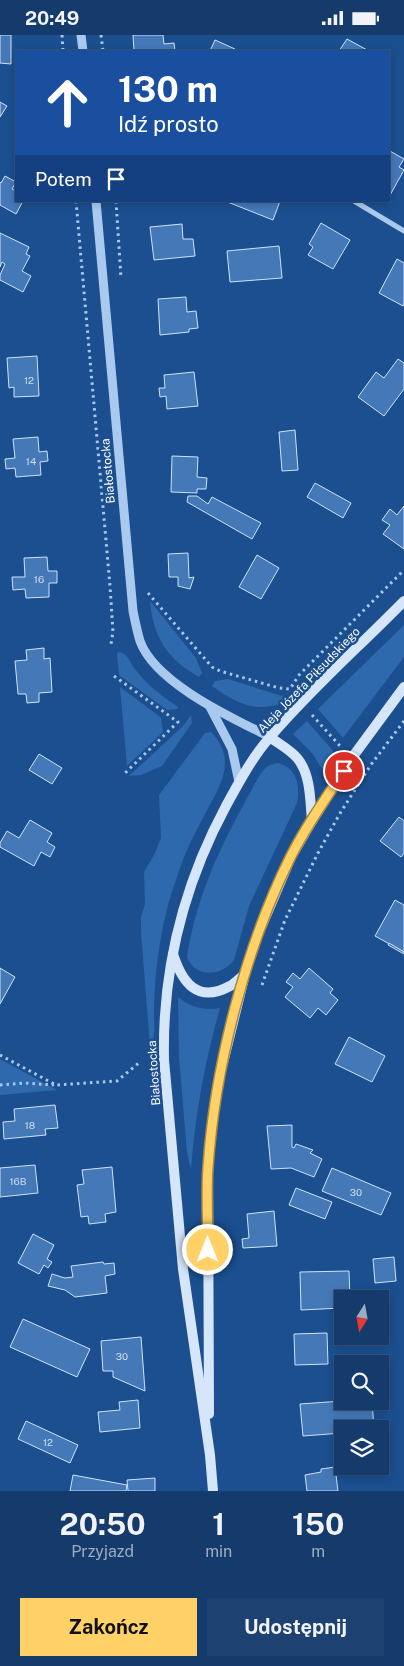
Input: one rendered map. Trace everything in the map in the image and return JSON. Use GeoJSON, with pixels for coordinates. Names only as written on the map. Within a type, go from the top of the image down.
{"type":"FeatureCollection","features":[{"type":"Feature","properties":{"kind":"main road","name":"Aleja Józefa Piłsudskiego"},"geometry":{"type":"LineString","coordinates":[[239,782],[270,737],[404,601]]}},
{"type":"Feature","properties":{"kind":"main road"},"geometry":{"type":"LineString","coordinates":[[312,821],[354,755],[404,687]]}},
{"type":"Feature","properties":{"kind":"main road"},"geometry":{"type":"LineString","coordinates":[[270,737],[293,755],[301,765],[309,784],[312,821]]}},
{"type":"Feature","properties":{"kind":"main road","name":"Białostocka"},"geometry":{"type":"LineString","coordinates":[[213,1491],[210,1455],[184,1269],[164,1059],[163,1028],[166,989],[172,952],[186,899],[210,834],[239,782]]}},
{"type":"Feature","properties":{"kind":"main road","name":"Białostocka"},"geometry":{"type":"LineString","coordinates":[[210,1455],[208,1169],[218,1083],[245,974],[257,937],[291,857],[312,821]]}},
{"type":"Feature","properties":{"kind":"main road"},"geometry":{"type":"LineString","coordinates":[[172,952],[184,980],[198,990],[210,993],[215,992],[230,986],[245,974]]}},
{"type":"Feature","properties":{"kind":"street"},"geometry":{"type":"LineString","coordinates":[[81,35],[83,50]]}},
{"type":"Feature","properties":{"kind":"street","name":"Białostocka"},"geometry":{"type":"LineString","coordinates":[[96,202],[133,611],[140,642],[157,668],[210,707],[270,737]]}},
{"type":"Feature","properties":{"kind":"street"},"geometry":{"type":"LineString","coordinates":[[356,202],[404,231]]}},
{"type":"Feature","properties":{"kind":"street","name":"Białostocka"},"geometry":{"type":"LineString","coordinates":[[210,707],[232,749],[239,782]]}},
{"type":"Feature","properties":{"kind":"path"},"geometry":{"type":"LineString","coordinates":[[62,35],[63,50]]}},
{"type":"Feature","properties":{"kind":"path"},"geometry":{"type":"LineString","coordinates":[[101,35],[103,50]]}},
{"type":"Feature","properties":{"kind":"path"},"geometry":{"type":"LineString","coordinates":[[76,202],[110,586],[113,632],[111,645]]}},
{"type":"Feature","properties":{"kind":"path"},"geometry":{"type":"LineString","coordinates":[[116,202],[121,279]]}},
{"type":"Feature","properties":{"kind":"path"},"geometry":{"type":"LineString","coordinates":[[147,591],[212,667],[279,688],[290,689],[299,675],[404,571]]}},
{"type":"Feature","properties":{"kind":"path"},"geometry":{"type":"LineString","coordinates":[[114,676],[178,722],[123,775]]}},
{"type":"Feature","properties":{"kind":"path"},"geometry":{"type":"LineString","coordinates":[[312,714],[340,746]]}},
{"type":"Feature","properties":{"kind":"path"},"geometry":{"type":"LineString","coordinates":[[261,987],[285,920],[318,853],[339,815],[370,767],[404,721]]}},
{"type":"Feature","properties":{"kind":"path"},"geometry":{"type":"LineString","coordinates":[[0,1055],[56,1085]]}},
{"type":"Feature","properties":{"kind":"path"},"geometry":{"type":"LineString","coordinates":[[0,1085],[24,1083],[56,1085],[117,1081],[140,1062]]}},
{"type":"Feature","properties":{"kind":"shaded area"},"geometry":{"type":"Polygon","coordinates":[[[150,601],[196,658],[202,673],[199,677],[178,663],[164,646],[154,626],[150,601]]]}},
{"type":"Feature","properties":{"kind":"shaded area"},"geometry":{"type":"Polygon","coordinates":[[[404,625],[404,657],[343,738],[318,709],[404,625]]]}},
{"type":"Feature","properties":{"kind":"shaded area"},"geometry":{"type":"Polygon","coordinates":[[[119,652],[127,656],[145,680],[178,707],[177,709],[167,710],[119,675],[117,653],[119,652]]]}},
{"type":"Feature","properties":{"kind":"shaded area"},"geometry":{"type":"Polygon","coordinates":[[[228,679],[282,696],[288,701],[267,707],[257,707],[239,702],[212,686],[215,681],[228,679]]]}},
{"type":"Feature","properties":{"kind":"shaded area"},"geometry":{"type":"Polygon","coordinates":[[[120,687],[161,718],[163,732],[127,766],[120,687]]]}},
{"type":"Feature","properties":{"kind":"shaded area"},"geometry":{"type":"Polygon","coordinates":[[[191,715],[192,723],[162,766],[141,775],[129,776],[183,726],[191,715]]]}},
{"type":"Feature","properties":{"kind":"shaded area"},"geometry":{"type":"Polygon","coordinates":[[[307,721],[335,753],[323,771],[313,754],[293,734],[307,721]]]}},
{"type":"Feature","properties":{"kind":"shaded area"},"geometry":{"type":"Polygon","coordinates":[[[211,732],[220,743],[224,754],[223,776],[186,853],[172,890],[158,957],[154,1033],[150,1046],[141,932],[141,917],[145,904],[144,872],[161,838],[159,795],[205,733],[211,732]]]}},
{"type":"Feature","properties":{"kind":"shaded area"},"geometry":{"type":"Polygon","coordinates":[[[277,763],[289,768],[296,778],[298,790],[297,803],[249,906],[234,960],[222,970],[209,973],[202,972],[191,964],[187,957],[198,908],[206,885],[224,843],[258,778],[265,768],[277,763]]]}},
{"type":"Feature","properties":{"kind":"shaded area"},"geometry":{"type":"Polygon","coordinates":[[[178,997],[198,1007],[220,1008],[201,1088],[191,1170],[187,1152],[179,1058],[178,997]]]}},
{"type":"Feature","properties":{"kind":"shaded area"},"geometry":{"type":"Polygon","coordinates":[[[0,1059],[57,1090],[0,1095],[0,1059]]]}},
{"type":"Feature","properties":{"kind":"building"},"geometry":{"type":"Polygon","coordinates":[[[0,35],[11,35],[11,64],[0,63],[0,35]]]}},
{"type":"Feature","properties":{"kind":"building"},"geometry":{"type":"Polygon","coordinates":[[[133,35],[163,35],[164,44],[174,43],[175,50],[134,50],[133,35]]]}},
{"type":"Feature","properties":{"kind":"building"},"geometry":{"type":"Polygon","coordinates":[[[347,39],[367,50],[340,50],[347,39]]]}},
{"type":"Feature","properties":{"kind":"building"},"geometry":{"type":"Polygon","coordinates":[[[215,40],[235,49],[234,50],[210,50],[215,40]]]}},
{"type":"Feature","properties":{"kind":"building"},"geometry":{"type":"Polygon","coordinates":[[[0,102],[7,106],[0,117],[0,102]]]}},
{"type":"Feature","properties":{"kind":"building"},"geometry":{"type":"Polygon","coordinates":[[[390,151],[404,159],[399,167],[404,170],[390,195],[390,151]]]}},
{"type":"Feature","properties":{"kind":"building"},"geometry":{"type":"Polygon","coordinates":[[[5,176],[15,181],[12,189],[15,190],[15,202],[22,202],[16,214],[0,205],[1,183],[5,176]]]}},
{"type":"Feature","properties":{"kind":"building"},"geometry":{"type":"Polygon","coordinates":[[[228,202],[280,202],[273,220],[228,202]]]}},
{"type":"Feature","properties":{"kind":"building"},"geometry":{"type":"Polygon","coordinates":[[[321,223],[350,240],[333,269],[308,255],[313,247],[309,244],[321,223]]]}},
{"type":"Feature","properties":{"kind":"building"},"geometry":{"type":"Polygon","coordinates":[[[182,224],[183,239],[193,239],[195,256],[154,260],[150,227],[182,224]]]}},
{"type":"Feature","properties":{"kind":"building"},"geometry":{"type":"Polygon","coordinates":[[[0,233],[29,247],[26,254],[30,256],[22,271],[31,276],[23,292],[0,280],[5,264],[2,262],[0,267],[0,233]]]}},
{"type":"Feature","properties":{"kind":"building"},"geometry":{"type":"Polygon","coordinates":[[[279,246],[282,278],[230,282],[227,251],[279,246]]]}},
{"type":"Feature","properties":{"kind":"building"},"geometry":{"type":"Polygon","coordinates":[[[397,259],[404,263],[403,306],[379,293],[397,259]]]}},
{"type":"Feature","properties":{"kind":"building"},"geometry":{"type":"Polygon","coordinates":[[[186,297],[187,312],[196,311],[198,328],[189,329],[189,332],[160,335],[158,299],[186,297]]]}},
{"type":"Feature","properties":{"kind":"building"},"geometry":{"type":"Polygon","coordinates":[[[37,356],[39,396],[14,397],[14,387],[9,388],[7,358],[37,356]]]}},
{"type":"Feature","properties":{"kind":"building"},"geometry":{"type":"Polygon","coordinates":[[[398,359],[404,363],[404,389],[384,416],[358,397],[376,372],[384,378],[398,359]]]}},
{"type":"Feature","properties":{"kind":"building"},"geometry":{"type":"Polygon","coordinates":[[[194,372],[198,406],[167,409],[166,396],[160,397],[159,388],[165,388],[164,375],[194,372]]]}},
{"type":"Feature","properties":{"kind":"building"},"geometry":{"type":"Polygon","coordinates":[[[295,430],[298,470],[282,471],[279,432],[295,430]]]}},
{"type":"Feature","properties":{"kind":"building"},"geometry":{"type":"Polygon","coordinates":[[[38,437],[39,452],[47,451],[48,461],[40,462],[41,475],[16,477],[15,468],[6,469],[5,459],[15,458],[13,439],[38,437]]]}},
{"type":"Feature","properties":{"kind":"building"},"geometry":{"type":"Polygon","coordinates":[[[172,456],[198,457],[197,477],[207,478],[206,489],[197,489],[197,493],[171,492],[172,456]]]}},
{"type":"Feature","properties":{"kind":"building"},"geometry":{"type":"Polygon","coordinates":[[[315,483],[351,503],[343,518],[307,497],[315,483]]]}},
{"type":"Feature","properties":{"kind":"building"},"geometry":{"type":"Polygon","coordinates":[[[188,496],[197,496],[208,504],[212,497],[261,523],[252,539],[187,502],[188,496]]]}},
{"type":"Feature","properties":{"kind":"building"},"geometry":{"type":"Polygon","coordinates":[[[404,506],[404,549],[383,534],[390,525],[382,520],[390,509],[397,515],[404,506]]]}},
{"type":"Feature","properties":{"kind":"building"},"geometry":{"type":"Polygon","coordinates":[[[188,553],[189,578],[194,577],[190,589],[178,586],[178,577],[169,577],[168,554],[188,553]]]}},
{"type":"Feature","properties":{"kind":"building"},"geometry":{"type":"Polygon","coordinates":[[[257,555],[279,568],[261,599],[239,587],[257,555]]]}},
{"type":"Feature","properties":{"kind":"building"},"geometry":{"type":"Polygon","coordinates":[[[47,557],[48,571],[57,571],[57,583],[49,583],[49,597],[26,598],[25,589],[13,590],[12,577],[25,577],[24,558],[47,557]]]}},
{"type":"Feature","properties":{"kind":"building"},"geometry":{"type":"Polygon","coordinates":[[[44,648],[44,659],[50,658],[52,692],[39,693],[39,702],[27,703],[26,694],[18,694],[15,661],[27,660],[26,650],[44,648]]]}},
{"type":"Feature","properties":{"kind":"building"},"geometry":{"type":"Polygon","coordinates":[[[39,754],[62,768],[52,784],[29,770],[39,754]]]}},
{"type":"Feature","properties":{"kind":"building"},"geometry":{"type":"Polygon","coordinates":[[[399,817],[404,821],[404,853],[401,857],[380,841],[399,817]]]}},
{"type":"Feature","properties":{"kind":"building"},"geometry":{"type":"Polygon","coordinates":[[[30,820],[52,833],[47,842],[55,847],[50,857],[41,852],[34,866],[0,847],[0,843],[7,831],[19,838],[30,820]]]}},
{"type":"Feature","properties":{"kind":"building"},"geometry":{"type":"Polygon","coordinates":[[[395,900],[404,905],[404,952],[375,936],[395,900]]]}},
{"type":"Feature","properties":{"kind":"building"},"geometry":{"type":"Polygon","coordinates":[[[389,943],[404,952],[404,954],[388,945],[389,943]]]}},
{"type":"Feature","properties":{"kind":"building"},"geometry":{"type":"Polygon","coordinates":[[[0,968],[15,977],[0,1004],[0,968]]]}},
{"type":"Feature","properties":{"kind":"building"},"geometry":{"type":"Polygon","coordinates":[[[309,968],[333,989],[330,993],[338,1000],[326,1015],[318,1008],[310,1018],[285,997],[293,987],[286,982],[293,973],[300,979],[309,968]]]}},
{"type":"Feature","properties":{"kind":"building"},"geometry":{"type":"Polygon","coordinates":[[[349,1037],[385,1056],[372,1082],[335,1064],[349,1037]]]}},
{"type":"Feature","properties":{"kind":"building"},"geometry":{"type":"Polygon","coordinates":[[[55,1105],[58,1128],[45,1129],[46,1135],[4,1139],[3,1122],[15,1121],[14,1109],[55,1105]]]}},
{"type":"Feature","properties":{"kind":"building"},"geometry":{"type":"Polygon","coordinates":[[[292,1125],[292,1147],[294,1148],[296,1144],[313,1150],[310,1153],[322,1159],[314,1177],[291,1168],[271,1169],[267,1126],[292,1125]]]}},
{"type":"Feature","properties":{"kind":"building"},"geometry":{"type":"Polygon","coordinates":[[[35,1165],[38,1193],[0,1197],[0,1168],[35,1165]]]}},
{"type":"Feature","properties":{"kind":"building"},"geometry":{"type":"Polygon","coordinates":[[[112,1167],[116,1212],[105,1214],[106,1222],[89,1224],[88,1216],[81,1217],[77,1185],[84,1184],[82,1170],[112,1167]]]}},
{"type":"Feature","properties":{"kind":"building"},"geometry":{"type":"Polygon","coordinates":[[[332,1168],[391,1193],[381,1215],[322,1191],[332,1168]]]}},
{"type":"Feature","properties":{"kind":"building"},"geometry":{"type":"Polygon","coordinates":[[[296,1188],[332,1202],[325,1219],[289,1205],[296,1188]]]}},
{"type":"Feature","properties":{"kind":"building"},"geometry":{"type":"Polygon","coordinates":[[[274,1211],[277,1246],[243,1248],[242,1239],[249,1238],[247,1214],[274,1211]]]}},
{"type":"Feature","properties":{"kind":"building"},"geometry":{"type":"Polygon","coordinates":[[[33,1234],[54,1245],[47,1259],[52,1262],[48,1268],[44,1265],[39,1274],[18,1263],[33,1234]]]}},
{"type":"Feature","properties":{"kind":"building"},"geometry":{"type":"Polygon","coordinates":[[[394,1257],[396,1281],[375,1283],[373,1259],[394,1257]]]}},
{"type":"Feature","properties":{"kind":"building"},"geometry":{"type":"Polygon","coordinates":[[[103,1262],[104,1264],[114,1263],[115,1274],[105,1276],[107,1293],[75,1297],[65,1290],[48,1286],[52,1274],[65,1278],[73,1277],[71,1266],[103,1262]]]}},
{"type":"Feature","properties":{"kind":"building"},"geometry":{"type":"Polygon","coordinates":[[[349,1271],[350,1290],[334,1290],[334,1308],[301,1310],[300,1272],[349,1271]]]}},
{"type":"Feature","properties":{"kind":"building"},"geometry":{"type":"Polygon","coordinates":[[[23,1319],[90,1349],[77,1377],[10,1347],[23,1319]]]}},
{"type":"Feature","properties":{"kind":"building"},"geometry":{"type":"Polygon","coordinates":[[[327,1333],[328,1364],[295,1365],[294,1334],[327,1333]]]}},
{"type":"Feature","properties":{"kind":"building"},"geometry":{"type":"Polygon","coordinates":[[[141,1337],[145,1391],[113,1377],[113,1371],[103,1371],[101,1341],[141,1337]]]}},
{"type":"Feature","properties":{"kind":"building"},"geometry":{"type":"Polygon","coordinates":[[[138,1400],[140,1428],[100,1432],[98,1412],[120,1410],[119,1402],[138,1400]]]}},
{"type":"Feature","properties":{"kind":"building"},"geometry":{"type":"Polygon","coordinates":[[[334,1402],[334,1410],[373,1410],[373,1420],[334,1420],[334,1434],[303,1436],[300,1404],[334,1402]]]}},
{"type":"Feature","properties":{"kind":"building"},"geometry":{"type":"Polygon","coordinates":[[[26,1421],[78,1445],[70,1463],[18,1439],[26,1421]]]}},
{"type":"Feature","properties":{"kind":"building"},"geometry":{"type":"Polygon","coordinates":[[[334,1467],[338,1491],[307,1491],[305,1475],[321,1472],[321,1469],[334,1467]]]}},
{"type":"Feature","properties":{"kind":"building"},"geometry":{"type":"Polygon","coordinates":[[[73,1475],[127,1485],[126,1491],[70,1491],[73,1475]]]}},
{"type":"Feature","properties":{"kind":"building"},"geometry":{"type":"Polygon","coordinates":[[[155,1478],[155,1491],[128,1491],[127,1480],[155,1478]]]}},
{"type":"Feature","properties":{"kind":"route"},"geometry":{"type":"LineString","coordinates":[[208,1250],[208,1169],[212,1123],[218,1083],[245,974],[257,937],[291,857],[344,771]]}}]}
